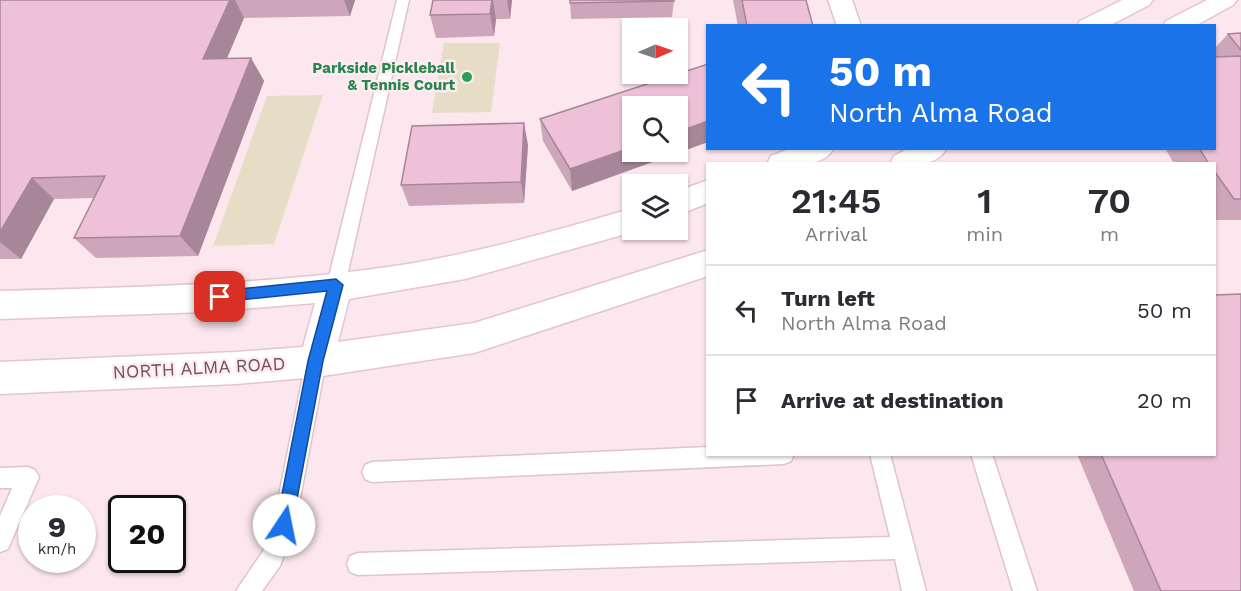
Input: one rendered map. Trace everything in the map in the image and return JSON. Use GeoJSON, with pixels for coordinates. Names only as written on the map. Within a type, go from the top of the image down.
{"type":"FeatureCollection","features":[{"type":"Feature","properties":{"kind":"main road"},"geometry":{"type":"LineString","coordinates":[[840,0],[848,24]]}},
{"type":"Feature","properties":{"kind":"main road"},"geometry":{"type":"LineString","coordinates":[[1093,24],[1141,0]]}},
{"type":"Feature","properties":{"kind":"main road"},"geometry":{"type":"LineString","coordinates":[[1179,24],[1225,0]]}},
{"type":"Feature","properties":{"kind":"main road"},"geometry":{"type":"LineString","coordinates":[[786,162],[815,150]]}},
{"type":"Feature","properties":{"kind":"main road"},"geometry":{"type":"LineString","coordinates":[[908,162],[929,150]]}},
{"type":"Feature","properties":{"kind":"main road"},"geometry":{"type":"LineString","coordinates":[[688,199],[706,192]]}},
{"type":"Feature","properties":{"kind":"main road"},"geometry":{"type":"LineString","coordinates":[[0,305],[197,299],[408,277],[512,256],[622,223]]}},
{"type":"Feature","properties":{"kind":"main road","name":"NORTH ALMA ROAD"},"geometry":{"type":"LineString","coordinates":[[0,378],[236,368],[316,361],[474,338],[706,264]]}},
{"type":"Feature","properties":{"kind":"main road"},"geometry":{"type":"LineString","coordinates":[[316,361],[336,285]]}},
{"type":"Feature","properties":{"kind":"lane"},"geometry":{"type":"LineString","coordinates":[[336,285],[403,0]]}},
{"type":"Feature","properties":{"kind":"lane"},"geometry":{"type":"LineString","coordinates":[[248,591],[272,558],[284,525],[316,361]]}},
{"type":"Feature","properties":{"kind":"lane"},"geometry":{"type":"LineString","coordinates":[[372,472],[738,456]]}},
{"type":"Feature","properties":{"kind":"lane"},"geometry":{"type":"LineString","coordinates":[[881,456],[915,591]]}},
{"type":"Feature","properties":{"kind":"lane"},"geometry":{"type":"LineString","coordinates":[[982,456],[1026,591]]}},
{"type":"Feature","properties":{"kind":"lane"},"geometry":{"type":"LineString","coordinates":[[0,478],[28,477],[0,541]]}},
{"type":"Feature","properties":{"kind":"lane"},"geometry":{"type":"LineString","coordinates":[[358,564],[904,548]]}},
{"type":"Feature","properties":{"kind":"shaded area","name":"Parkside Pickleball & Tennis Court"},"geometry":{"type":"Polygon","coordinates":[[[444,43],[500,43],[491,112],[432,113],[444,43]]]}},
{"type":"Feature","properties":{"kind":"shaded area"},"geometry":{"type":"Polygon","coordinates":[[[323,95],[274,244],[213,246],[267,96],[323,95]]]}},
{"type":"Feature","properties":{"kind":"building"},"geometry":{"type":"Polygon","coordinates":[[[0,0],[230,0],[203,59],[251,58],[180,236],[74,238],[105,176],[32,178],[0,232],[0,0]]]}},
{"type":"Feature","properties":{"kind":"building"},"geometry":{"type":"Polygon","coordinates":[[[433,0],[492,0],[490,14],[430,15],[433,0]]]}},
{"type":"Feature","properties":{"kind":"building"},"geometry":{"type":"Polygon","coordinates":[[[570,0],[673,0],[674,1],[570,3],[570,0]]]}},
{"type":"Feature","properties":{"kind":"building"},"geometry":{"type":"Polygon","coordinates":[[[742,0],[806,0],[812,24],[747,24],[742,0]]]}},
{"type":"Feature","properties":{"kind":"building"},"geometry":{"type":"Polygon","coordinates":[[[1241,33],[1241,50],[1228,34],[1241,33]]]}},
{"type":"Feature","properties":{"kind":"building"},"geometry":{"type":"Polygon","coordinates":[[[1241,56],[1241,199],[1234,199],[1216,173],[1216,162],[1208,162],[1200,150],[1216,150],[1216,57],[1241,56]]]}},
{"type":"Feature","properties":{"kind":"building"},"geometry":{"type":"Polygon","coordinates":[[[706,65],[706,122],[688,128],[688,96],[622,96],[622,151],[570,169],[540,119],[647,84],[688,84],[688,71],[706,65]]]}},
{"type":"Feature","properties":{"kind":"building"},"geometry":{"type":"Polygon","coordinates":[[[524,123],[521,182],[401,185],[412,126],[524,123]]]}},
{"type":"Feature","properties":{"kind":"building"},"geometry":{"type":"Polygon","coordinates":[[[1241,294],[1241,591],[1161,591],[1102,456],[1216,456],[1216,295],[1241,294]]]}},
{"type":"Feature","properties":{"kind":"place","name":"Parkside Pickleball & Tennis Court"},"geometry":{"type":"Point","coordinates":[467,77]}},
{"type":"Feature","properties":{"kind":"route"},"geometry":{"type":"LineString","coordinates":[[220,297],[336,285],[316,361],[284,525]]}}]}
